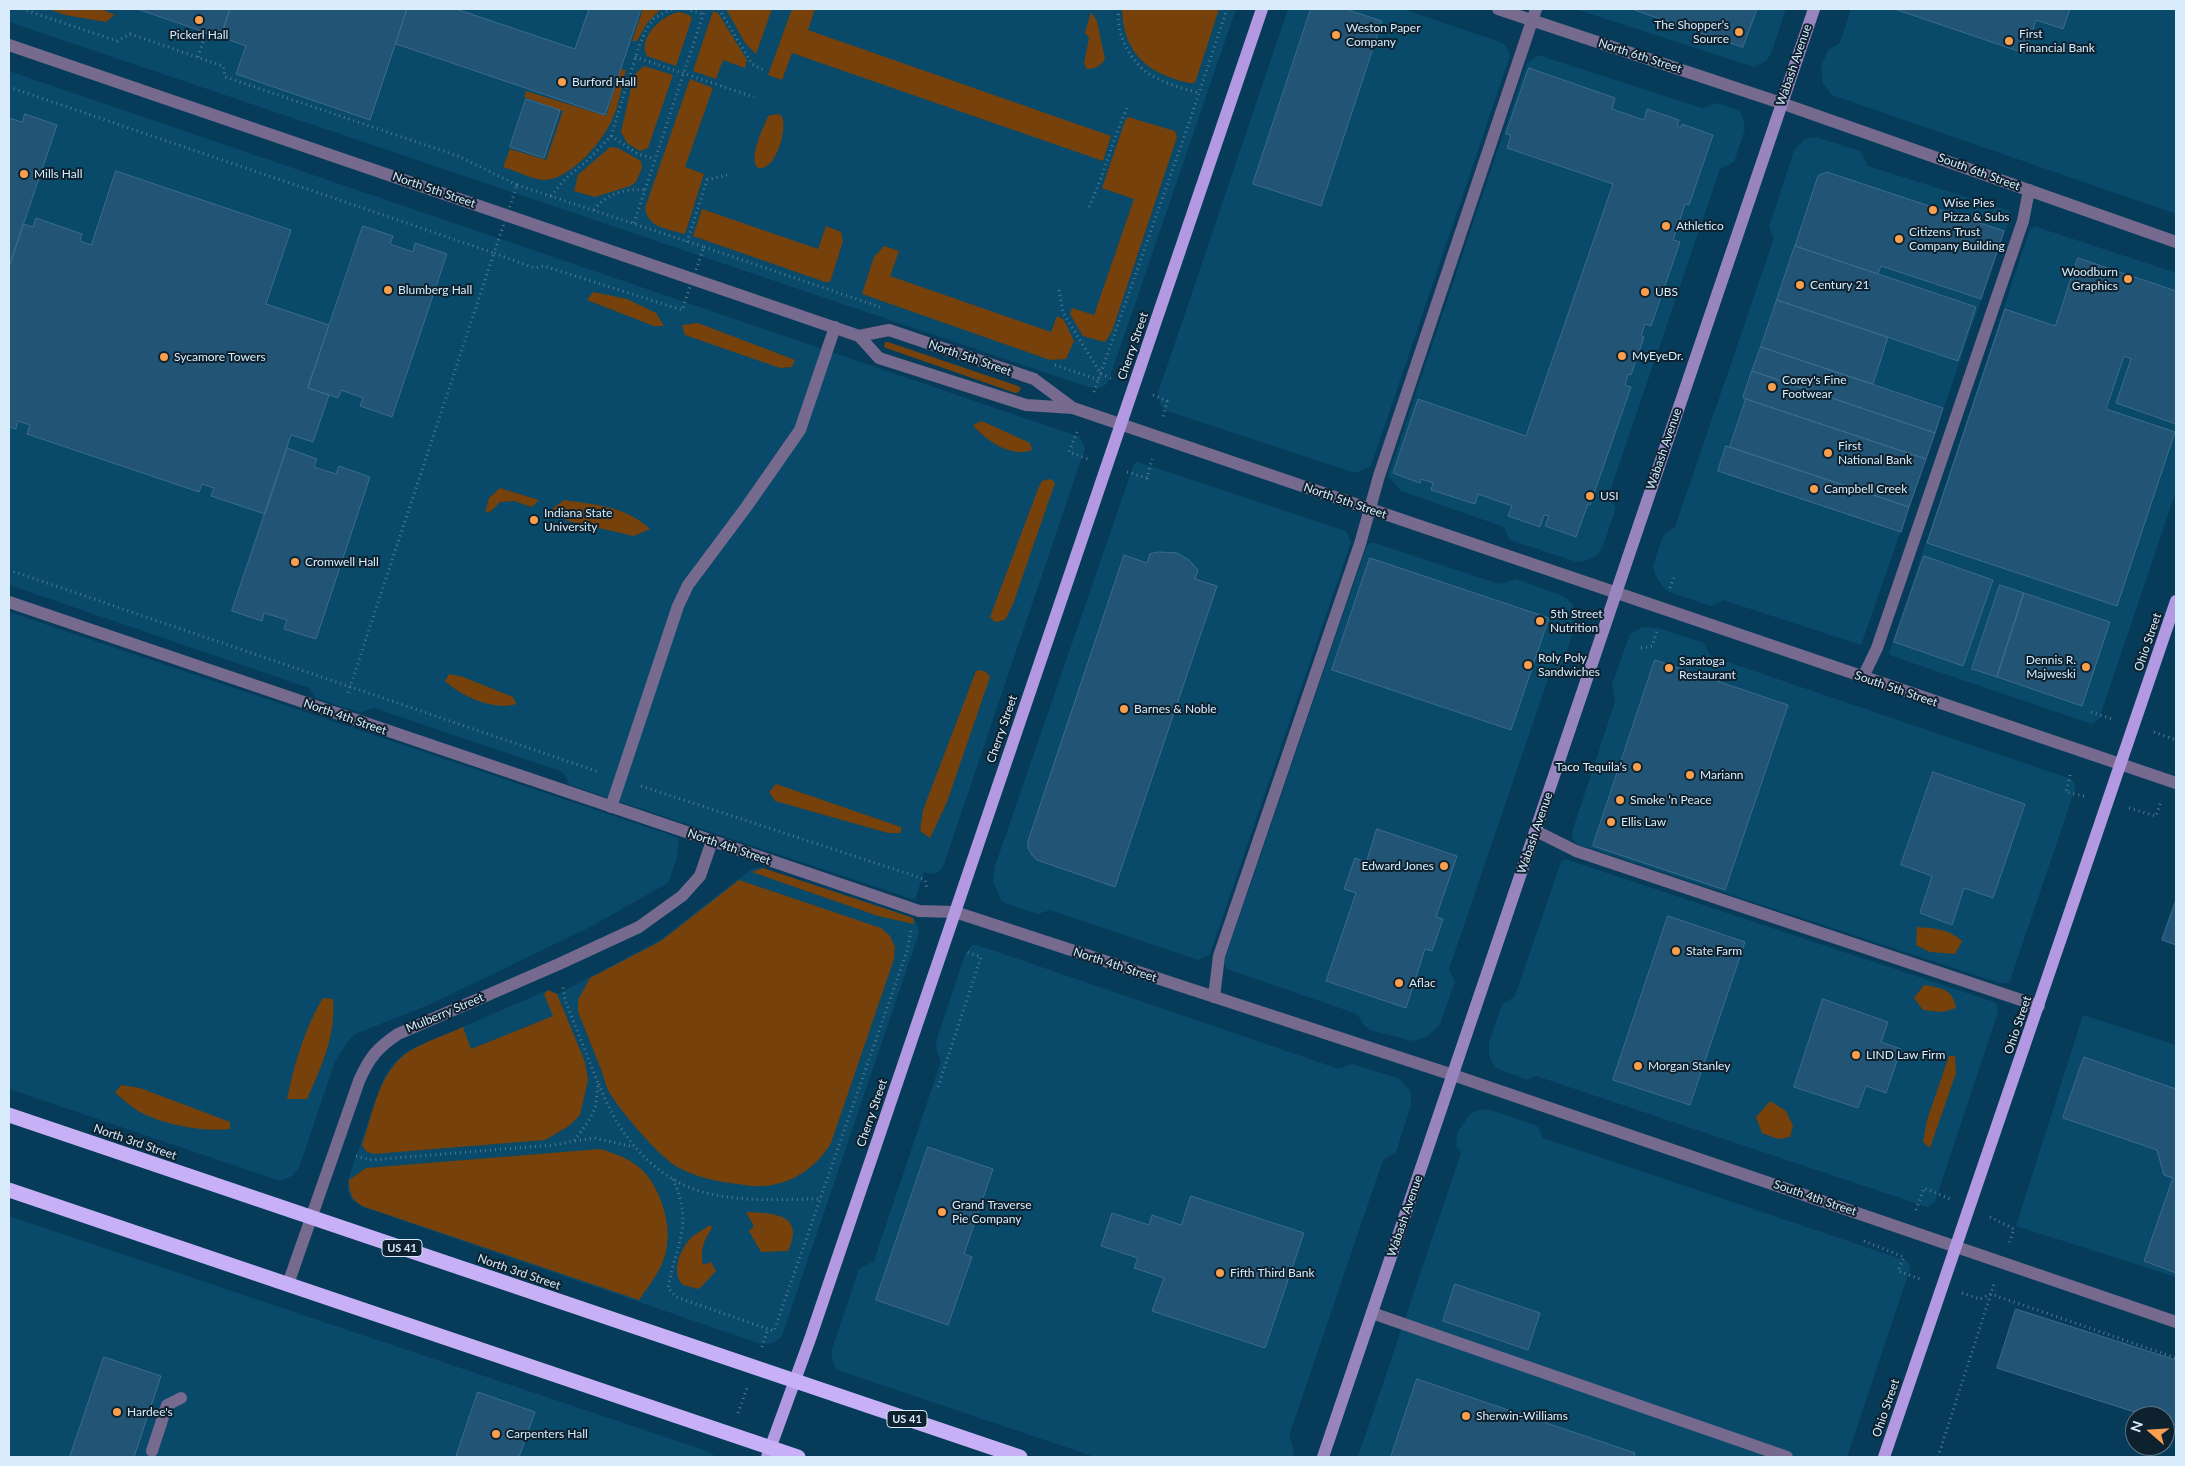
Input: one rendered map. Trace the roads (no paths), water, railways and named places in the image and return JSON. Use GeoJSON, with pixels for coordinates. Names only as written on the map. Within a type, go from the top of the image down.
{"type":"FeatureCollection","features":[{"type":"Feature","properties":{"kind":"highway","name":"North 3rd Street"},"geometry":{"type":"LineString","coordinates":[[9,1115],[1020,1457]]}},
{"type":"Feature","properties":{"kind":"highway"},"geometry":{"type":"LineString","coordinates":[[9,1190],[730,1434],[768,1452],[798,1457]]}},
{"type":"Feature","properties":{"kind":"main road","name":"Cherry Street"},"geometry":{"type":"LineString","coordinates":[[768,1452],[955,912],[1262,9]]}},
{"type":"Feature","properties":{"kind":"main road","name":"Ohio Street"},"geometry":{"type":"LineString","coordinates":[[1884,1457],[2176,601]]}},
{"type":"Feature","properties":{"kind":"street","name":"North 6th Street"},"geometry":{"type":"LineString","coordinates":[[1498,9],[1534,14],[1781,103]]}},
{"type":"Feature","properties":{"kind":"street","name":"Wabash Avenue"},"geometry":{"type":"LineString","coordinates":[[1323,1457],[1814,9]]}},
{"type":"Feature","properties":{"kind":"street"},"geometry":{"type":"LineString","coordinates":[[1214,997],[1219,956],[1354,562],[1369,510],[1534,14]]}},
{"type":"Feature","properties":{"kind":"street","name":"North 5th Street"},"geometry":{"type":"LineString","coordinates":[[9,45],[835,327],[859,336],[879,358],[1026,405],[1073,408],[1616,594]]}},
{"type":"Feature","properties":{"kind":"street","name":"South 6th Street"},"geometry":{"type":"LineString","coordinates":[[1781,103],[2176,242]]}},
{"type":"Feature","properties":{"kind":"street"},"geometry":{"type":"LineString","coordinates":[[1863,677],[1877,648],[2023,221],[2028,190]]}},
{"type":"Feature","properties":{"kind":"street"},"geometry":{"type":"LineString","coordinates":[[611,807],[619,779],[688,585],[747,506],[800,430],[835,327]]}},
{"type":"Feature","properties":{"kind":"street","name":"North 5th Street"},"geometry":{"type":"LineString","coordinates":[[859,336],[889,330],[1034,380],[1073,408]]}},
{"type":"Feature","properties":{"kind":"street","name":"South 5th Street"},"geometry":{"type":"LineString","coordinates":[[1616,594],[2176,783]]}},
{"type":"Feature","properties":{"kind":"street","name":"North 4th Street"},"geometry":{"type":"LineString","coordinates":[[9,602],[919,911],[955,912],[1453,1075]]}},
{"type":"Feature","properties":{"kind":"street"},"geometry":{"type":"LineString","coordinates":[[1536,832],[1576,852],[2039,1006]]}},
{"type":"Feature","properties":{"kind":"street","name":"Mulberry Street"},"geometry":{"type":"LineString","coordinates":[[288,1284],[368,1060],[382,1045],[406,1030],[640,927],[682,896],[700,876],[712,841]]}},
{"type":"Feature","properties":{"kind":"street","name":"South 4th Street"},"geometry":{"type":"LineString","coordinates":[[1453,1075],[2176,1322]]}},
{"type":"Feature","properties":{"kind":"street"},"geometry":{"type":"LineString","coordinates":[[1372,1313],[1787,1457]]}},
{"type":"Feature","properties":{"kind":"street"},"geometry":{"type":"LineString","coordinates":[[152,1451],[168,1405],[181,1398]]}},
{"type":"Feature","properties":{"kind":"place","name":"Pickerl Hall"},"geometry":{"type":"Point","coordinates":[199,20]}},
{"type":"Feature","properties":{"kind":"place","name":"The Shopper’s Source"},"geometry":{"type":"Point","coordinates":[1739,32]}},
{"type":"Feature","properties":{"kind":"place","name":"Weston Paper Company"},"geometry":{"type":"Point","coordinates":[1336,35]}},
{"type":"Feature","properties":{"kind":"place","name":"First Financial Bank"},"geometry":{"type":"Point","coordinates":[2009,41]}},
{"type":"Feature","properties":{"kind":"place","name":"Burford Hall"},"geometry":{"type":"Point","coordinates":[562,82]}},
{"type":"Feature","properties":{"kind":"place","name":"Mills Hall"},"geometry":{"type":"Point","coordinates":[24,174]}},
{"type":"Feature","properties":{"kind":"place","name":"Wise Pies Pizza & Subs"},"geometry":{"type":"Point","coordinates":[1933,210]}},
{"type":"Feature","properties":{"kind":"place","name":"Athletico"},"geometry":{"type":"Point","coordinates":[1666,226]}},
{"type":"Feature","properties":{"kind":"place","name":"Citizens Trust Company Building"},"geometry":{"type":"Point","coordinates":[1899,239]}},
{"type":"Feature","properties":{"kind":"place","name":"Woodburn Graphics"},"geometry":{"type":"Point","coordinates":[2128,279]}},
{"type":"Feature","properties":{"kind":"place","name":"Century 21"},"geometry":{"type":"Point","coordinates":[1800,285]}},
{"type":"Feature","properties":{"kind":"place","name":"Blumberg Hall"},"geometry":{"type":"Point","coordinates":[388,290]}},
{"type":"Feature","properties":{"kind":"place","name":"UBS"},"geometry":{"type":"Point","coordinates":[1645,292]}},
{"type":"Feature","properties":{"kind":"place","name":"MyEyeDr."},"geometry":{"type":"Point","coordinates":[1622,356]}},
{"type":"Feature","properties":{"kind":"place","name":"Sycamore Towers"},"geometry":{"type":"Point","coordinates":[164,357]}},
{"type":"Feature","properties":{"kind":"place","name":"Corey's Fine Footwear"},"geometry":{"type":"Point","coordinates":[1772,387]}},
{"type":"Feature","properties":{"kind":"place","name":"First National Bank"},"geometry":{"type":"Point","coordinates":[1828,453]}},
{"type":"Feature","properties":{"kind":"place","name":"Campbell Creek"},"geometry":{"type":"Point","coordinates":[1814,489]}},
{"type":"Feature","properties":{"kind":"place","name":"USI"},"geometry":{"type":"Point","coordinates":[1590,496]}},
{"type":"Feature","properties":{"kind":"place","name":"Indiana State University"},"geometry":{"type":"Point","coordinates":[534,520]}},
{"type":"Feature","properties":{"kind":"place","name":"Cromwell Hall"},"geometry":{"type":"Point","coordinates":[295,562]}},
{"type":"Feature","properties":{"kind":"place","name":"5th Street Nutrition"},"geometry":{"type":"Point","coordinates":[1540,621]}},
{"type":"Feature","properties":{"kind":"place","name":"Roly Poly Sandwiches"},"geometry":{"type":"Point","coordinates":[1528,665]}},
{"type":"Feature","properties":{"kind":"place","name":"Dennis R. Majweski"},"geometry":{"type":"Point","coordinates":[2086,667]}},
{"type":"Feature","properties":{"kind":"place","name":"Saratoga Restaurant"},"geometry":{"type":"Point","coordinates":[1669,668]}},
{"type":"Feature","properties":{"kind":"place","name":"Barnes & Noble"},"geometry":{"type":"Point","coordinates":[1124,709]}},
{"type":"Feature","properties":{"kind":"place","name":"Taco Tequila’s"},"geometry":{"type":"Point","coordinates":[1637,767]}},
{"type":"Feature","properties":{"kind":"place","name":"Mariann"},"geometry":{"type":"Point","coordinates":[1690,775]}},
{"type":"Feature","properties":{"kind":"place","name":"Smoke ‘n Peace"},"geometry":{"type":"Point","coordinates":[1620,800]}},
{"type":"Feature","properties":{"kind":"place","name":"Ellis Law"},"geometry":{"type":"Point","coordinates":[1611,822]}},
{"type":"Feature","properties":{"kind":"place","name":"Edward Jones"},"geometry":{"type":"Point","coordinates":[1444,866]}},
{"type":"Feature","properties":{"kind":"place","name":"State Farm"},"geometry":{"type":"Point","coordinates":[1676,951]}},
{"type":"Feature","properties":{"kind":"place","name":"Aflac"},"geometry":{"type":"Point","coordinates":[1399,983]}},
{"type":"Feature","properties":{"kind":"place","name":"LIND Law Firm"},"geometry":{"type":"Point","coordinates":[1856,1055]}},
{"type":"Feature","properties":{"kind":"place","name":"Morgan Stanley"},"geometry":{"type":"Point","coordinates":[1638,1066]}},
{"type":"Feature","properties":{"kind":"place","name":"Grand Traverse Pie Company"},"geometry":{"type":"Point","coordinates":[942,1212]}},
{"type":"Feature","properties":{"kind":"place","name":"Fifth Third Bank"},"geometry":{"type":"Point","coordinates":[1220,1273]}},
{"type":"Feature","properties":{"kind":"place","name":"Hardee's"},"geometry":{"type":"Point","coordinates":[117,1412]}},
{"type":"Feature","properties":{"kind":"place","name":"Sherwin-Williams"},"geometry":{"type":"Point","coordinates":[1466,1416]}},
{"type":"Feature","properties":{"kind":"place","name":"Carpenters Hall"},"geometry":{"type":"Point","coordinates":[496,1434]}}]}
